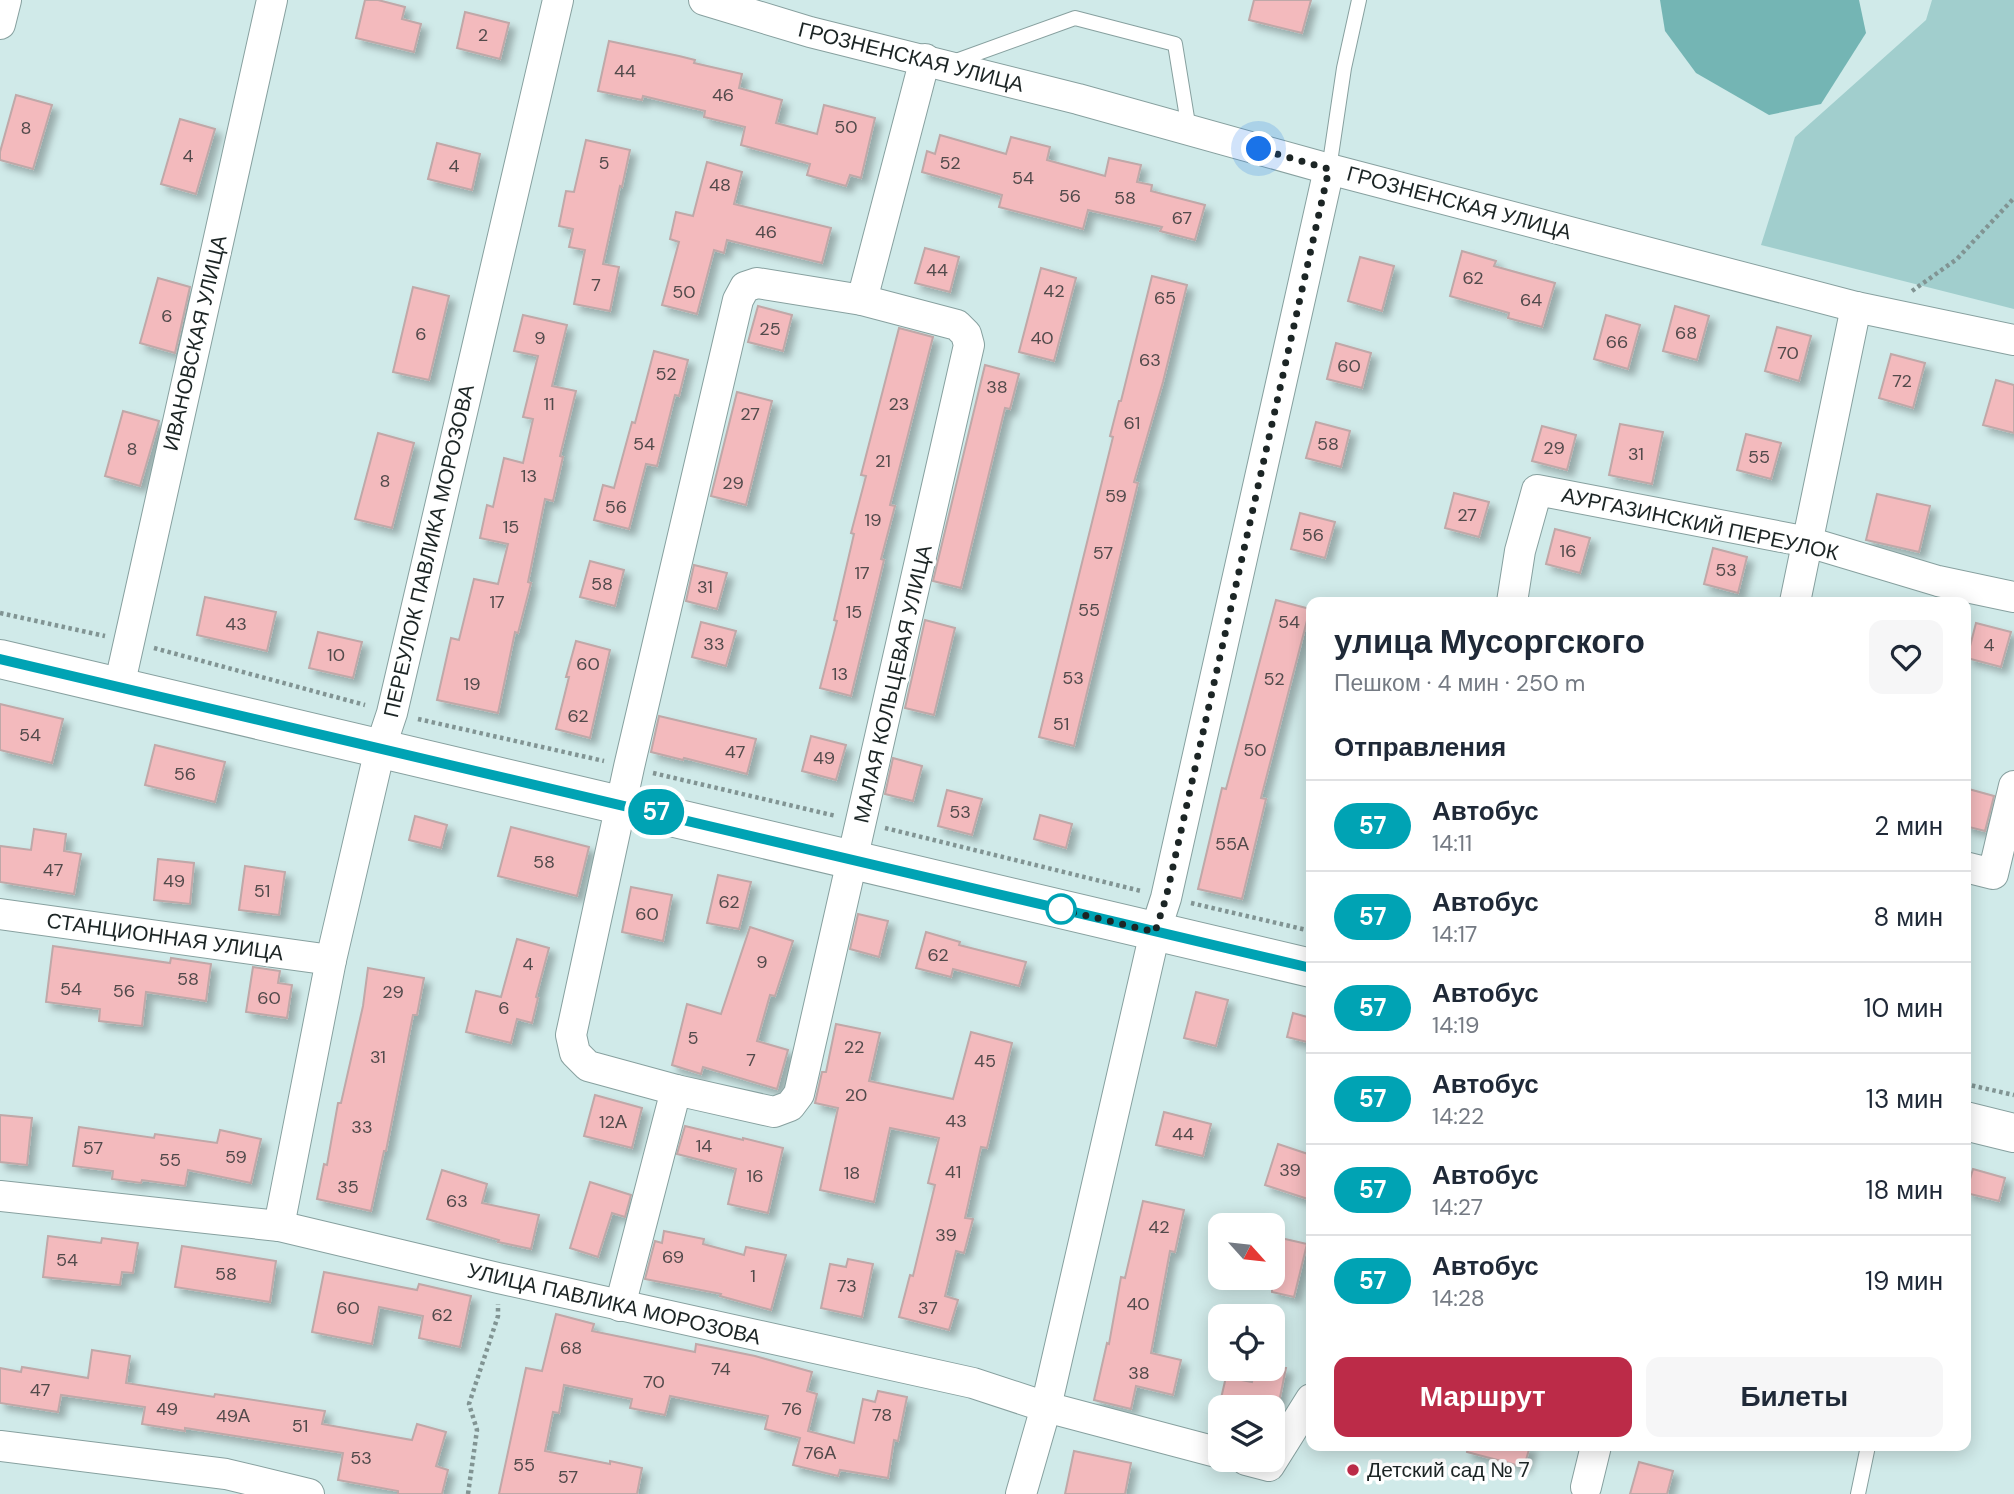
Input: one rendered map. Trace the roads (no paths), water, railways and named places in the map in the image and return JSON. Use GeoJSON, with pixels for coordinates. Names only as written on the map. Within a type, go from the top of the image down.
{"type":"FeatureCollection","features":[{"type":"Feature","properties":{"kind":"main road"},"geometry":{"type":"LineString","coordinates":[[0,659],[1306,967]]}},
{"type":"Feature","properties":{"kind":"main road"},"geometry":{"type":"LineString","coordinates":[[1971,1122],[2014,1133]]}},
{"type":"Feature","properties":{"kind":"street"},"geometry":{"type":"LineString","coordinates":[[0,24],[6,0]]}},
{"type":"Feature","properties":{"kind":"street","name":"ИВАНОВСКАЯ УЛИЦА"},"geometry":{"type":"LineString","coordinates":[[119,687],[272,0]]}},
{"type":"Feature","properties":{"kind":"street","name":"ПЕРЕУЛОК ПАВЛИКА МОРОЗОВА"},"geometry":{"type":"LineString","coordinates":[[279,1226],[331,960],[380,749],[392,713],[558,0]]}},
{"type":"Feature","properties":{"kind":"street","name":"ГРОЗНЕНСКАЯ УЛИЦА"},"geometry":{"type":"LineString","coordinates":[[704,0],[810,32],[935,62],[1329,169],[1869,310],[2014,340]]}},
{"type":"Feature","properties":{"kind":"street"},"geometry":{"type":"LineString","coordinates":[[862,300],[935,62]]}},
{"type":"Feature","properties":{"kind":"street"},"geometry":{"type":"LineString","coordinates":[[1021,1494],[1046,1407],[1155,932],[1166,898],[1329,169]]}},
{"type":"Feature","properties":{"kind":"street","name":"МАЛАЯ КОЛЬЦЕВАЯ УЛИЦА"},"geometry":{"type":"LineString","coordinates":[[757,283],[862,300],[957,325],[966,334],[969,345],[799,1094],[790,1106],[774,1112],[676,1090],[588,1066],[575,1053],[571,1035],[621,804],[738,300],[745,287],[757,283]]}},
{"type":"Feature","properties":{"kind":"street"},"geometry":{"type":"LineString","coordinates":[[1796,597],[1869,310]]}},
{"type":"Feature","properties":{"kind":"street","name":"АУРГАЗИНСКИЙ ПЕРЕУЛОК"},"geometry":{"type":"LineString","coordinates":[[1513,597],[1520,551],[1537,490],[1808,542],[1938,582],[2014,597]]}},
{"type":"Feature","properties":{"kind":"street"},"geometry":{"type":"LineString","coordinates":[[1971,868],[1993,874],[2014,786]]}},
{"type":"Feature","properties":{"kind":"street","name":"СТАНЦИОННАЯ УЛИЦА"},"geometry":{"type":"LineString","coordinates":[[0,915],[331,960]]}},
{"type":"Feature","properties":{"kind":"street"},"geometry":{"type":"LineString","coordinates":[[620,1306],[676,1090]]}},
{"type":"Feature","properties":{"kind":"street","name":"УЛИЦА ПАВЛИКА МОРОЗОВА"},"geometry":{"type":"LineString","coordinates":[[0,1196],[279,1226],[620,1306],[973,1383],[1046,1407],[1208,1450]]}},
{"type":"Feature","properties":{"kind":"street"},"geometry":{"type":"LineString","coordinates":[[1285,1430],[1306,1405]]}},
{"type":"Feature","properties":{"kind":"street"},"geometry":{"type":"LineString","coordinates":[[0,1447],[226,1474],[309,1494]]}},
{"type":"Feature","properties":{"kind":"street"},"geometry":{"type":"LineString","coordinates":[[1586,1487],[1595,1451]]}},
{"type":"Feature","properties":{"kind":"lane"},"geometry":{"type":"LineString","coordinates":[[1329,169],[1344,68],[1359,0]]}},
{"type":"Feature","properties":{"kind":"lane"},"geometry":{"type":"LineString","coordinates":[[935,62],[1075,19],[1175,44],[1189,130]]}},
{"type":"Feature","properties":{"kind":"lane"},"geometry":{"type":"LineString","coordinates":[[1858,1494],[1867,1451]]}},
{"type":"Feature","properties":{"kind":"place","name":"Детский сад № 7"},"geometry":{"type":"Point","coordinates":[1353,1470]}}]}
